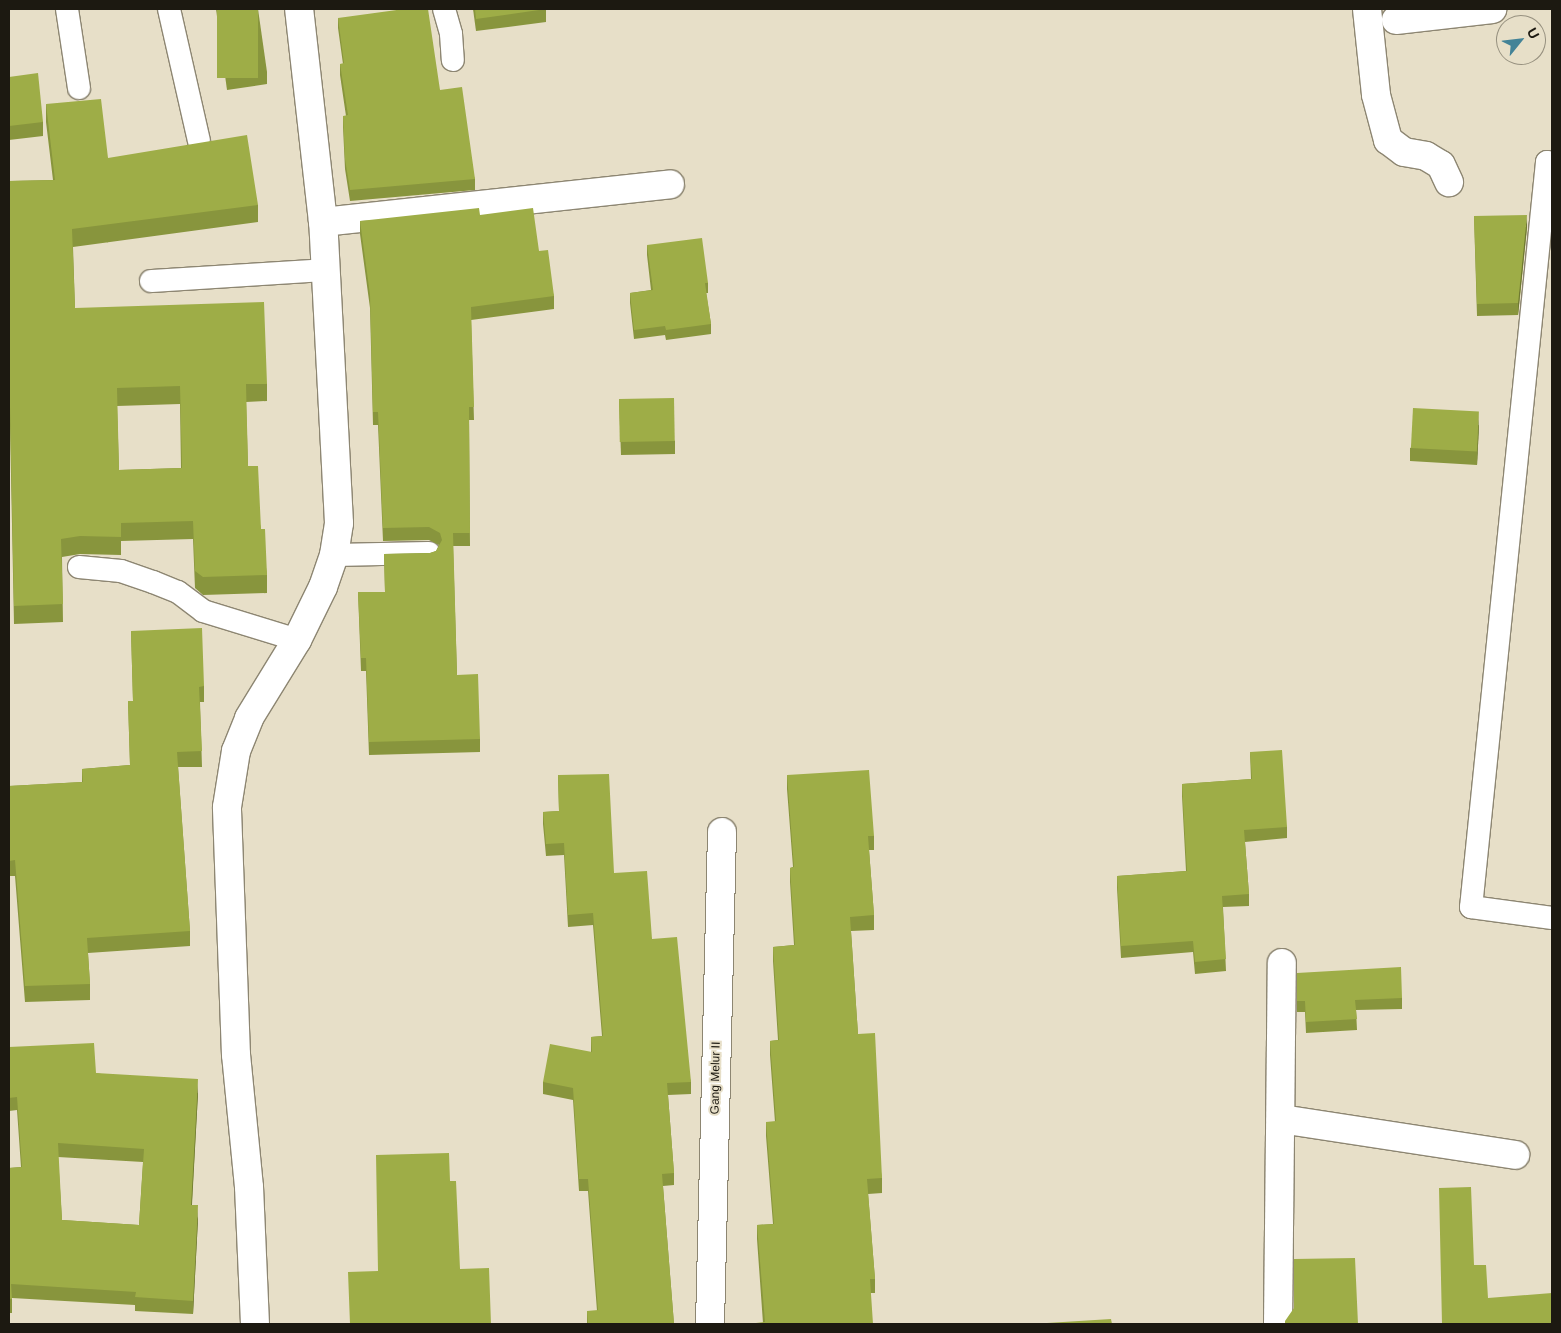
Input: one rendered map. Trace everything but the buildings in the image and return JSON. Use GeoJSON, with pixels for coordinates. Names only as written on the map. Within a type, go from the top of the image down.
{"type":"FeatureCollection","features":[{"type":"Feature","properties":{"kind":"street"},"geometry":{"type":"LineString","coordinates":[[255,1324],[249,1187],[236,1055],[227,807],[236,751],[249,718],[297,640],[323,587],[334,555],[339,524],[337,442],[323,222],[299,9]]}},
{"type":"Feature","properties":{"kind":"street"},"geometry":{"type":"LineString","coordinates":[[1366,9],[1376,95],[1388,140],[1404,152],[1426,156],[1442,165],[1449,182]]}},
{"type":"Feature","properties":{"kind":"street"},"geometry":{"type":"LineString","coordinates":[[1396,20],[1492,9]]}},
{"type":"Feature","properties":{"kind":"street"},"geometry":{"type":"LineString","coordinates":[[323,222],[670,184]]}},
{"type":"Feature","properties":{"kind":"street","name":"Gang Melur II"},"geometry":{"type":"LineString","coordinates":[[710,1324],[722,832]]}},
{"type":"Feature","properties":{"kind":"street"},"geometry":{"type":"LineString","coordinates":[[1278,1324],[1282,963]]}},
{"type":"Feature","properties":{"kind":"street"},"geometry":{"type":"LineString","coordinates":[[1281,1118],[1515,1154]]}},
{"type":"Feature","properties":{"kind":"lane"},"geometry":{"type":"LineString","coordinates":[[67,9],[79,88]]}},
{"type":"Feature","properties":{"kind":"lane"},"geometry":{"type":"LineString","coordinates":[[169,9],[199,142]]}},
{"type":"Feature","properties":{"kind":"lane"},"geometry":{"type":"LineString","coordinates":[[444,9],[451,34],[453,60]]}},
{"type":"Feature","properties":{"kind":"lane"},"geometry":{"type":"LineString","coordinates":[[1552,163],[1547,162],[1471,907],[1552,918]]}},
{"type":"Feature","properties":{"kind":"lane"},"geometry":{"type":"LineString","coordinates":[[151,281],[325,270]]}},
{"type":"Feature","properties":{"kind":"lane"},"geometry":{"type":"LineString","coordinates":[[334,555],[429,553]]}},
{"type":"Feature","properties":{"kind":"lane"},"geometry":{"type":"LineString","coordinates":[[79,567],[121,571],[178,592],[203,611],[297,640]]}}]}
